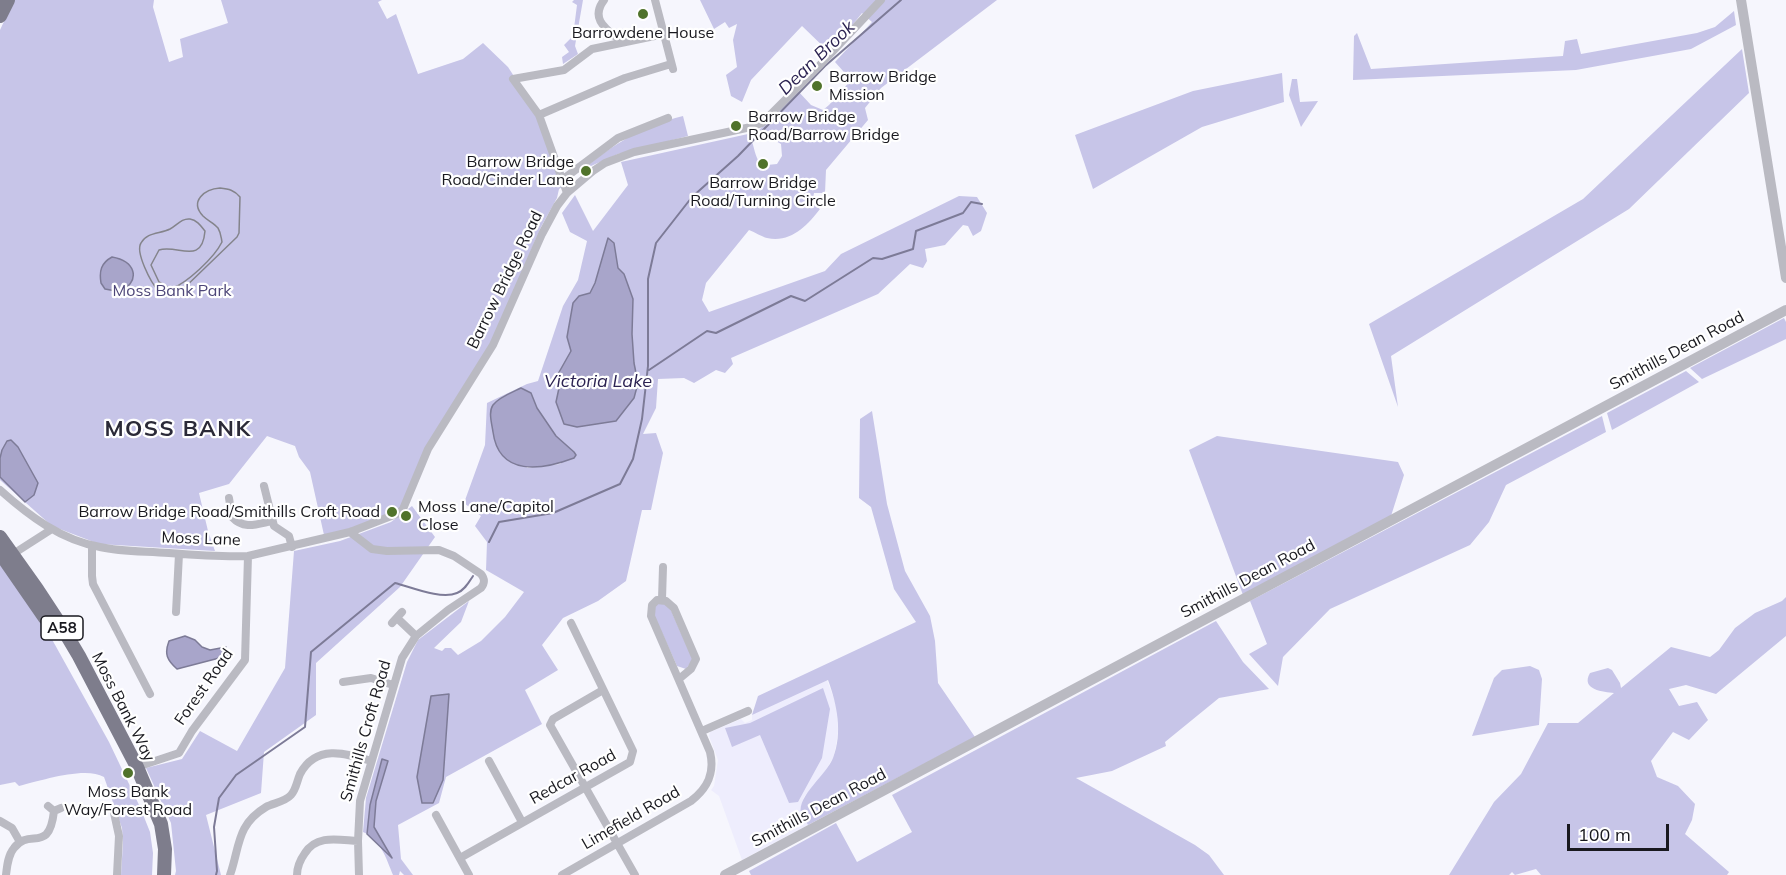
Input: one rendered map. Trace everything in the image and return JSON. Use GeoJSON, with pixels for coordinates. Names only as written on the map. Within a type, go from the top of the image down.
{"type":"FeatureCollection","features":[{"type":"Feature","properties":{"kind":"highway"},"geometry":{"type":"LineString","coordinates":[[0,16],[8,0]]}},
{"type":"Feature","properties":{"kind":"highway","name":"Moss Bank Way"},"geometry":{"type":"LineString","coordinates":[[0,537],[7,554],[54,631],[129,767],[154,829],[158,851],[157,875]]}},
{"type":"Feature","properties":{"kind":"highway","name":"Moss Bank Way"},"geometry":{"type":"LineString","coordinates":[[7,554],[48,606],[79,656],[137,767],[161,824],[165,849],[164,875]]}},
{"type":"Feature","properties":{"kind":"street"},"geometry":{"type":"LineString","coordinates":[[604,0],[598,11],[600,22],[622,42]]}},
{"type":"Feature","properties":{"kind":"street"},"geometry":{"type":"LineString","coordinates":[[539,115],[625,78],[672,67],[655,0]]}},
{"type":"Feature","properties":{"kind":"street","name":"Barrow Bridge Road"},"geometry":{"type":"LineString","coordinates":[[350,532],[399,513],[403,509],[428,449],[493,345],[542,234],[567,193],[593,171],[618,157],[762,123],[881,0]]}},
{"type":"Feature","properties":{"kind":"street"},"geometry":{"type":"LineString","coordinates":[[1741,0],[1786,278]]}},
{"type":"Feature","properties":{"kind":"street"},"geometry":{"type":"LineString","coordinates":[[567,193],[539,115],[513,79],[564,70],[588,51],[664,34]]}},
{"type":"Feature","properties":{"kind":"street"},"geometry":{"type":"LineString","coordinates":[[562,180],[618,138],[668,118]]}},
{"type":"Feature","properties":{"kind":"street","name":"Smithills Dean Road"},"geometry":{"type":"LineString","coordinates":[[725,875],[1786,310]]}},
{"type":"Feature","properties":{"kind":"street"},"geometry":{"type":"LineString","coordinates":[[264,486],[272,521],[277,530],[288,536],[292,547]]}},
{"type":"Feature","properties":{"kind":"street","name":"Moss Lane"},"geometry":{"type":"LineString","coordinates":[[0,490],[52,529],[92,546],[114,549],[233,557],[292,547],[350,532]]}},
{"type":"Feature","properties":{"kind":"street"},"geometry":{"type":"LineString","coordinates":[[229,498],[232,517],[243,525],[272,521]]}},
{"type":"Feature","properties":{"kind":"street"},"geometry":{"type":"LineString","coordinates":[[7,554],[52,529]]}},
{"type":"Feature","properties":{"kind":"street","name":"Smithills Croft Road"},"geometry":{"type":"LineString","coordinates":[[350,532],[372,549],[439,550],[454,556],[484,578],[481,588],[448,610],[416,636],[402,658],[360,801],[359,875]]}},
{"type":"Feature","properties":{"kind":"street"},"geometry":{"type":"LineString","coordinates":[[92,546],[93,584],[150,694]]}},
{"type":"Feature","properties":{"kind":"street"},"geometry":{"type":"LineString","coordinates":[[176,612],[178,554]]}},
{"type":"Feature","properties":{"kind":"street","name":"Forest Road"},"geometry":{"type":"LineString","coordinates":[[137,767],[178,753],[245,660],[248,555]]}},
{"type":"Feature","properties":{"kind":"street","name":"Limefield Road"},"geometry":{"type":"LineString","coordinates":[[562,875],[691,801],[701,793],[709,780],[713,762],[710,752],[651,616],[652,605],[662,599],[663,567]]}},
{"type":"Feature","properties":{"kind":"street"},"geometry":{"type":"LineString","coordinates":[[662,599],[674,608],[696,659],[691,669],[680,679]]}},
{"type":"Feature","properties":{"kind":"street"},"geometry":{"type":"LineString","coordinates":[[397,618],[416,636]]}},
{"type":"Feature","properties":{"kind":"street","name":"Redcar Road"},"geometry":{"type":"LineString","coordinates":[[460,858],[586,788],[630,762],[633,756],[571,622]]}},
{"type":"Feature","properties":{"kind":"street"},"geometry":{"type":"LineString","coordinates":[[350,670],[347,682],[371,678],[393,685]]}},
{"type":"Feature","properties":{"kind":"street"},"geometry":{"type":"LineString","coordinates":[[603,690],[553,719],[550,725],[635,875]]}},
{"type":"Feature","properties":{"kind":"street"},"geometry":{"type":"LineString","coordinates":[[702,731],[748,711]]}},
{"type":"Feature","properties":{"kind":"street"},"geometry":{"type":"LineString","coordinates":[[229,872],[236,860],[239,839],[244,828],[265,807],[289,797],[300,775],[310,762],[327,753],[337,752],[371,761]]}},
{"type":"Feature","properties":{"kind":"street"},"geometry":{"type":"LineString","coordinates":[[489,762],[522,822]]}},
{"type":"Feature","properties":{"kind":"street"},"geometry":{"type":"LineString","coordinates":[[6,875],[11,853],[20,842],[46,835],[52,826],[54,809]]}},
{"type":"Feature","properties":{"kind":"street"},"geometry":{"type":"LineString","coordinates":[[114,813],[114,825],[119,841],[117,875]]}},
{"type":"Feature","properties":{"kind":"street"},"geometry":{"type":"LineString","coordinates":[[436,815],[470,875]]}},
{"type":"Feature","properties":{"kind":"street"},"geometry":{"type":"LineString","coordinates":[[0,820],[12,828],[20,842]]}},
{"type":"Feature","properties":{"kind":"street"},"geometry":{"type":"LineString","coordinates":[[297,875],[299,862],[314,843],[325,839],[358,841]]}},
{"type":"Feature","properties":{"kind":"shaded area"},"geometry":{"type":"Polygon","coordinates":[[[827,680],[837,707],[838,731],[833,758],[804,797],[802,814],[808,825],[742,860],[719,796],[711,790],[714,786],[718,760],[709,736],[710,732],[741,719],[745,723],[752,720],[752,715],[758,711],[827,680]]]}},
{"type":"Feature","properties":{"kind":"green space","name":"Moss Bank Park"},"geometry":{"type":"Polygon","coordinates":[[[14,0],[154,0],[153,7],[169,62],[183,57],[180,39],[228,23],[221,0],[382,0],[378,2],[387,19],[396,14],[418,74],[463,59],[483,43],[508,67],[539,115],[564,186],[559,189],[557,198],[541,227],[491,343],[428,449],[403,509],[350,532],[324,535],[310,472],[299,457],[295,446],[267,436],[229,484],[199,493],[215,551],[99,544],[52,526],[0,480],[0,30],[14,0]]]}},
{"type":"Feature","properties":{"kind":"green space"},"geometry":{"type":"Polygon","coordinates":[[[583,0],[575,46],[578,54],[563,64],[562,57],[569,52],[564,45],[573,36],[577,5],[572,2],[583,0]]]}},
{"type":"Feature","properties":{"kind":"green space"},"geometry":{"type":"Polygon","coordinates":[[[700,0],[997,0],[881,88],[865,108],[868,120],[826,170],[825,193],[814,193],[812,203],[820,209],[804,227],[791,236],[776,239],[749,230],[706,283],[702,300],[709,312],[825,271],[841,254],[959,196],[977,197],[987,213],[981,231],[973,236],[968,226],[963,225],[945,245],[925,249],[927,261],[923,268],[910,264],[878,294],[731,358],[733,364],[725,373],[716,370],[694,383],[684,378],[658,379],[656,408],[643,434],[656,433],[663,453],[651,510],[642,510],[626,581],[598,601],[563,618],[542,645],[558,670],[525,690],[542,724],[446,777],[439,803],[398,825],[401,859],[413,875],[404,875],[400,871],[399,875],[393,875],[379,845],[363,832],[366,798],[407,662],[418,640],[469,601],[461,622],[434,648],[442,651],[445,648],[451,648],[458,655],[481,641],[505,617],[524,592],[486,570],[487,542],[475,526],[481,516],[464,503],[485,445],[487,403],[527,384],[538,381],[563,306],[578,280],[587,241],[570,232],[562,213],[575,195],[593,231],[628,185],[621,162],[748,134],[759,162],[767,165],[777,164],[782,156],[781,144],[759,130],[798,91],[811,105],[823,110],[829,105],[851,80],[835,62],[872,22],[862,13],[830,53],[802,26],[751,80],[742,102],[731,96],[726,75],[737,67],[733,40],[737,24],[729,28],[725,22],[714,29],[700,0]],[[608,238],[590,294],[579,296],[573,304],[567,337],[571,351],[558,374],[559,388],[556,402],[616,421],[638,383],[632,334],[633,299],[624,274],[618,268],[614,243],[608,238]],[[521,388],[497,401],[527,468],[560,464],[574,452],[552,431],[521,388]]]}},
{"type":"Feature","properties":{"kind":"green space"},"geometry":{"type":"Polygon","coordinates":[[[1734,11],[1736,25],[1691,49],[1576,70],[1353,80],[1354,36],[1357,33],[1371,69],[1563,56],[1565,41],[1577,39],[1581,54],[1697,33],[1715,27],[1734,11]]]}},
{"type":"Feature","properties":{"kind":"green space"},"geometry":{"type":"Polygon","coordinates":[[[1742,49],[1749,93],[1629,209],[1391,356],[1398,407],[1369,324],[1583,199],[1742,49]]]}},
{"type":"Feature","properties":{"kind":"green space"},"geometry":{"type":"Polygon","coordinates":[[[1282,73],[1284,102],[1202,127],[1093,189],[1075,135],[1193,91],[1282,73]]]}},
{"type":"Feature","properties":{"kind":"green space"},"geometry":{"type":"Polygon","coordinates":[[[1292,79],[1297,79],[1300,102],[1318,101],[1301,127],[1289,95],[1292,79]]]}},
{"type":"Feature","properties":{"kind":"green space"},"geometry":{"type":"Polygon","coordinates":[[[683,116],[688,136],[618,154],[582,170],[629,137],[654,125],[683,116]]]}},
{"type":"Feature","properties":{"kind":"green space"},"geometry":{"type":"Polygon","coordinates":[[[1784,318],[1786,339],[1702,379],[1690,368],[1784,318]]]}},
{"type":"Feature","properties":{"kind":"green space"},"geometry":{"type":"Polygon","coordinates":[[[1686,371],[1699,382],[1612,430],[1607,413],[1686,371]]]}},
{"type":"Feature","properties":{"kind":"green space"},"geometry":{"type":"Polygon","coordinates":[[[872,411],[887,504],[905,571],[930,616],[935,641],[938,683],[975,737],[808,825],[801,813],[803,799],[830,764],[838,739],[836,709],[828,680],[752,715],[758,696],[916,622],[894,589],[871,507],[859,498],[860,419],[872,411]]]}},
{"type":"Feature","properties":{"kind":"green space"},"geometry":{"type":"Polygon","coordinates":[[[1602,416],[1606,432],[1506,485],[1489,522],[1470,545],[1330,609],[1283,657],[1278,686],[1249,654],[1267,644],[1250,601],[1602,416]]]}},
{"type":"Feature","properties":{"kind":"green space"},"geometry":{"type":"Polygon","coordinates":[[[1217,436],[1398,462],[1404,475],[1391,516],[1243,595],[1189,450],[1217,436]]]}},
{"type":"Feature","properties":{"kind":"green space"},"geometry":{"type":"Polygon","coordinates":[[[412,506],[435,537],[400,587],[316,663],[316,715],[264,752],[261,793],[206,815],[221,875],[175,875],[171,823],[146,768],[182,759],[200,731],[237,751],[285,668],[294,551],[340,541],[391,522],[412,506]]]}},
{"type":"Feature","properties":{"kind":"green space"},"geometry":{"type":"Polygon","coordinates":[[[0,563],[49,634],[109,742],[150,832],[153,853],[152,875],[121,875],[122,828],[104,777],[86,773],[50,778],[19,786],[15,782],[0,785],[0,563]]]}},
{"type":"Feature","properties":{"kind":"green space"},"geometry":{"type":"Polygon","coordinates":[[[1786,597],[1786,636],[1716,694],[1686,685],[1669,689],[1679,706],[1697,702],[1708,720],[1689,740],[1673,732],[1651,761],[1657,777],[1678,786],[1695,804],[1692,820],[1685,834],[1729,872],[1727,875],[1541,875],[1536,869],[1515,875],[1512,872],[1509,875],[1449,875],[1494,802],[1521,774],[1548,723],[1578,723],[1614,693],[1599,691],[1591,687],[1588,683],[1590,673],[1608,668],[1612,670],[1621,688],[1671,647],[1710,657],[1719,650],[1735,628],[1755,613],[1786,597]]]}},
{"type":"Feature","properties":{"kind":"green space"},"geometry":{"type":"Polygon","coordinates":[[[663,603],[670,608],[692,658],[686,669],[677,666],[654,615],[654,608],[657,604],[663,603]]]}},
{"type":"Feature","properties":{"kind":"green space"},"geometry":{"type":"Polygon","coordinates":[[[1216,621],[1243,662],[1269,689],[1219,698],[1165,742],[1166,746],[1112,771],[1076,778],[1195,845],[1209,855],[1224,875],[751,875],[749,871],[836,823],[857,862],[912,832],[892,795],[1216,621]]]}},
{"type":"Feature","properties":{"kind":"green space"},"geometry":{"type":"Polygon","coordinates":[[[1530,666],[1539,670],[1542,679],[1539,725],[1472,736],[1494,678],[1502,670],[1530,666]]]}},
{"type":"Feature","properties":{"kind":"green space"},"geometry":{"type":"Polygon","coordinates":[[[823,688],[830,709],[822,758],[798,802],[789,803],[760,735],[732,747],[725,728],[750,723],[823,688]]]}},
{"type":"Feature","properties":{"kind":"water","name":"Victoria Lake"},"geometry":{"type":"Polygon","coordinates":[[[608,238],[614,243],[618,268],[624,274],[633,299],[632,334],[638,383],[634,398],[616,421],[577,427],[564,424],[556,402],[559,388],[558,374],[571,351],[567,337],[573,303],[579,296],[590,293],[608,238]]]}},
{"type":"Feature","properties":{"kind":"water"},"geometry":{"type":"Polygon","coordinates":[[[112,257],[126,262],[133,271],[132,281],[121,292],[105,289],[101,283],[102,268],[105,262],[112,257]]]}},
{"type":"Feature","properties":{"kind":"water"},"geometry":{"type":"Polygon","coordinates":[[[521,388],[531,393],[537,408],[556,436],[576,455],[574,458],[536,467],[513,463],[504,457],[497,447],[491,411],[493,405],[499,400],[521,388]]]}},
{"type":"Feature","properties":{"kind":"water"},"geometry":{"type":"Polygon","coordinates":[[[11,440],[18,447],[38,483],[34,495],[25,502],[0,477],[2,450],[7,441],[11,440]]]}},
{"type":"Feature","properties":{"kind":"water"},"geometry":{"type":"Polygon","coordinates":[[[185,636],[210,650],[226,647],[227,656],[177,669],[167,656],[167,646],[169,641],[185,636]]]}},
{"type":"Feature","properties":{"kind":"water"},"geometry":{"type":"Polygon","coordinates":[[[449,694],[443,780],[433,803],[422,803],[417,777],[431,696],[449,694]]]}},
{"type":"Feature","properties":{"kind":"water"},"geometry":{"type":"Polygon","coordinates":[[[382,759],[388,761],[376,801],[374,827],[392,858],[367,834],[370,805],[382,759]]]}},
{"type":"Feature","properties":{"kind":"waterway","name":"Dean Brook"},"geometry":{"type":"LineString","coordinates":[[489,542],[499,522],[553,513],[620,484],[633,459],[642,419],[648,366],[648,279],[656,243],[692,197],[738,156],[825,66],[901,0]]}},
{"type":"Feature","properties":{"kind":"waterway"},"geometry":{"type":"LineString","coordinates":[[649,370],[707,331],[716,333],[791,296],[805,301],[873,258],[882,259],[913,249],[916,231],[963,213],[971,202],[982,204]]}},
{"type":"Feature","properties":{"kind":"waterway","name":"Dean Brook"},"geometry":{"type":"LineString","coordinates":[[216,875],[214,827],[219,798],[236,775],[305,727],[311,652],[395,583],[435,594],[450,595],[467,586],[473,576]]}},
{"type":"Feature","properties":{"kind":"tram line"},"geometry":{"type":"LineString","coordinates":[[220,188],[231,190],[240,197],[237,237],[180,292],[170,297],[162,293],[155,286],[145,267],[140,253],[141,243],[147,237],[170,229],[187,219],[199,224],[205,231],[199,248],[194,251],[159,250],[151,265],[159,282],[171,289],[185,281],[207,262],[222,242],[218,228],[203,216],[198,205],[204,193],[220,188]]}},
{"type":"Feature","properties":{"kind":"place","name":"Barrowdene House"},"geometry":{"type":"Point","coordinates":[643,14]}},
{"type":"Feature","properties":{"kind":"place","name":"Barrow Bridge Mission"},"geometry":{"type":"Point","coordinates":[817,86]}},
{"type":"Feature","properties":{"kind":"place","name":"Barrow Bridge Road/Barrow Bridge"},"geometry":{"type":"Point","coordinates":[736,126]}},
{"type":"Feature","properties":{"kind":"place","name":"Barrow Bridge Road/Turning Circle"},"geometry":{"type":"Point","coordinates":[763,164]}},
{"type":"Feature","properties":{"kind":"place","name":"Barrow Bridge Road/Cinder Lane"},"geometry":{"type":"Point","coordinates":[586,171]}},
{"type":"Feature","properties":{"kind":"place","name":"Barrow Bridge Road/Smithills Croft Road"},"geometry":{"type":"Point","coordinates":[392,512]}},
{"type":"Feature","properties":{"kind":"place","name":"Moss Lane/Capitol Close"},"geometry":{"type":"Point","coordinates":[406,516]}},
{"type":"Feature","properties":{"kind":"place","name":"Moss Bank Way/Forest Road"},"geometry":{"type":"Point","coordinates":[128,773]}},
{"type":"Feature","properties":{"kind":"district","name":"MOSS BANK"},"geometry":{"type":"Point","coordinates":[178,429]}}]}
